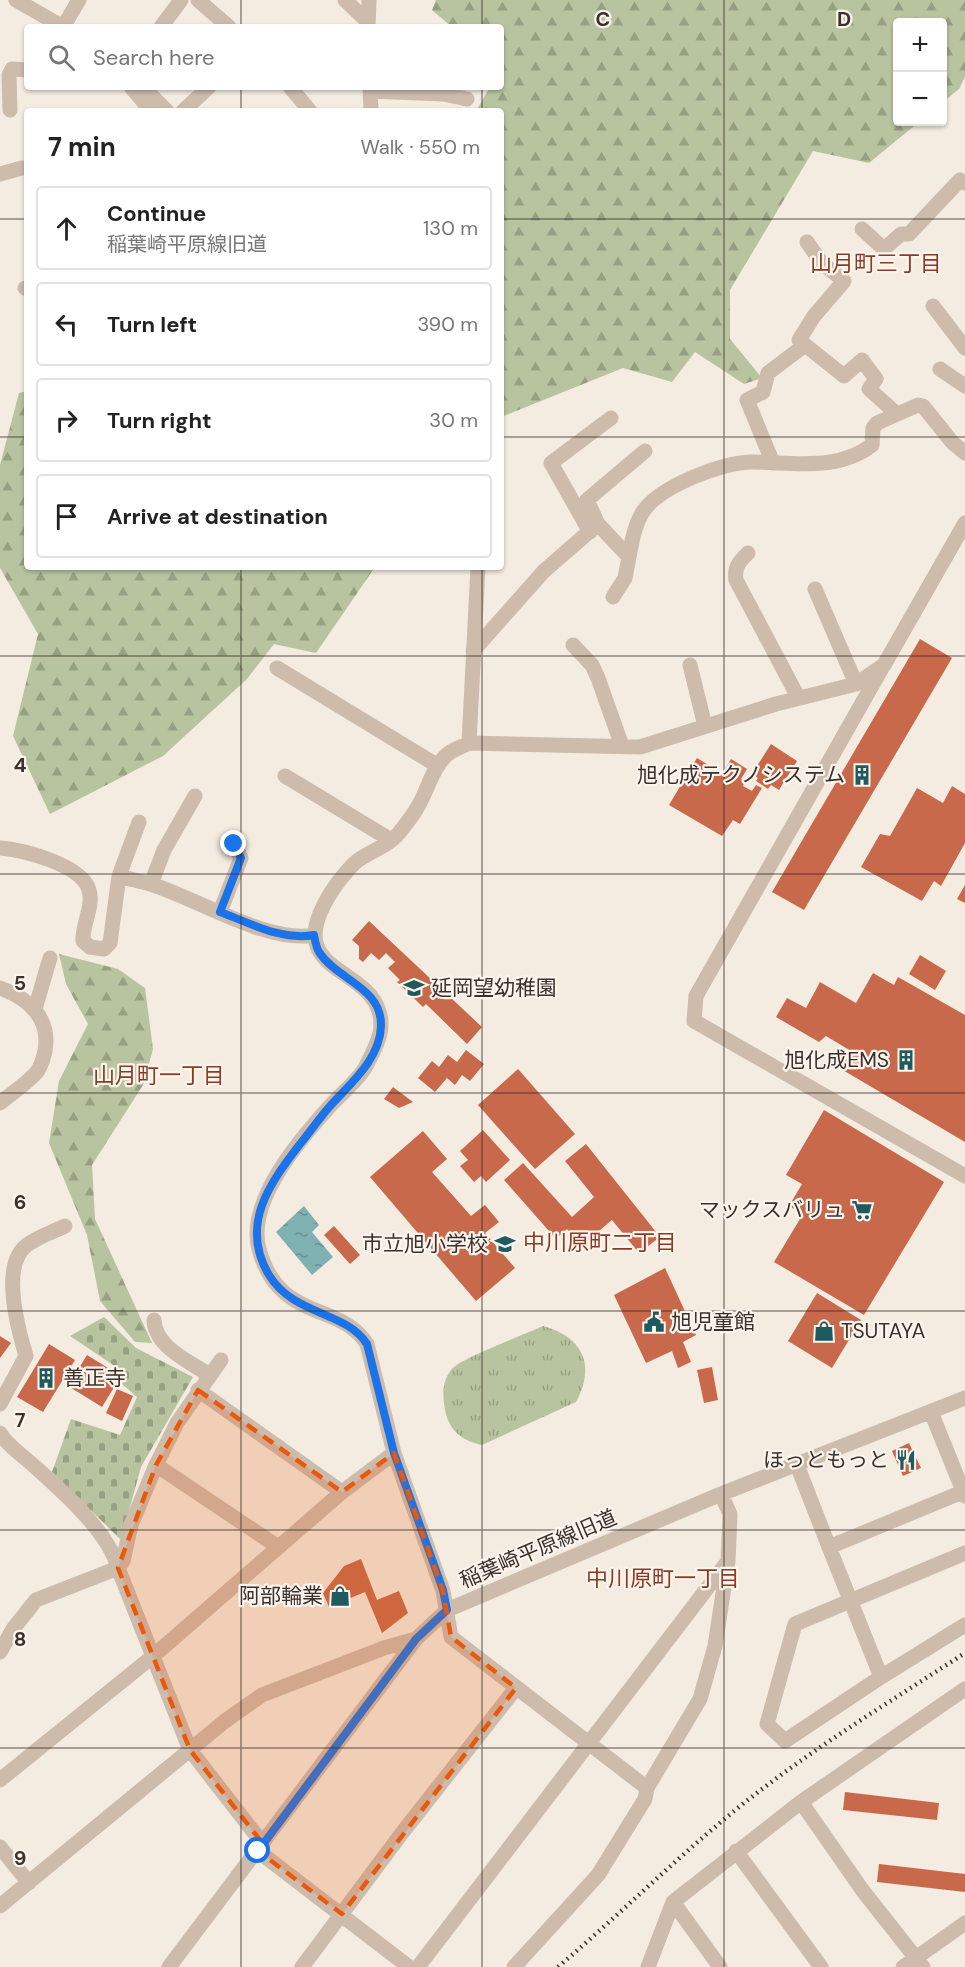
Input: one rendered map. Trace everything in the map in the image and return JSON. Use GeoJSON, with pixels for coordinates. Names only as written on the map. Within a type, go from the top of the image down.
{"type":"FeatureCollection","features":[{"type":"Feature","properties":{"kind":"street"},"geometry":{"type":"LineString","coordinates":[[16,0],[58,24]]}},
{"type":"Feature","properties":{"kind":"street"},"geometry":{"type":"LineString","coordinates":[[65,24],[79,0]]}},
{"type":"Feature","properties":{"kind":"street"},"geometry":{"type":"LineString","coordinates":[[162,24],[181,0]]}},
{"type":"Feature","properties":{"kind":"street"},"geometry":{"type":"LineString","coordinates":[[198,0],[226,24]]}},
{"type":"Feature","properties":{"kind":"street"},"geometry":{"type":"LineString","coordinates":[[345,0],[367,24]]}},
{"type":"Feature","properties":{"kind":"street"},"geometry":{"type":"LineString","coordinates":[[367,24],[369,0]]}},
{"type":"Feature","properties":{"kind":"street"},"geometry":{"type":"LineString","coordinates":[[10,110],[9,75],[12,69],[24,70]]}},
{"type":"Feature","properties":{"kind":"street"},"geometry":{"type":"LineString","coordinates":[[134,90],[148,108]]}},
{"type":"Feature","properties":{"kind":"street"},"geometry":{"type":"LineString","coordinates":[[146,90],[163,108]]}},
{"type":"Feature","properties":{"kind":"street"},"geometry":{"type":"LineString","coordinates":[[186,108],[206,90]]}},
{"type":"Feature","properties":{"kind":"street"},"geometry":{"type":"LineString","coordinates":[[292,90],[308,108]]}},
{"type":"Feature","properties":{"kind":"street"},"geometry":{"type":"LineString","coordinates":[[370,90],[371,108]]}},
{"type":"Feature","properties":{"kind":"street"},"geometry":{"type":"LineString","coordinates":[[385,90],[443,94],[467,99]]}},
{"type":"Feature","properties":{"kind":"street"},"geometry":{"type":"LineString","coordinates":[[0,174],[22,168]]}},
{"type":"Feature","properties":{"kind":"street"},"geometry":{"type":"LineString","coordinates":[[862,229],[884,249],[901,234],[909,234],[960,180],[965,183]]}},
{"type":"Feature","properties":{"kind":"street"},"geometry":{"type":"LineString","coordinates":[[807,242],[822,262],[844,281],[799,340],[844,376],[862,360],[876,379],[869,389],[897,414]]}},
{"type":"Feature","properties":{"kind":"street"},"geometry":{"type":"LineString","coordinates":[[933,306],[965,348]]}},
{"type":"Feature","properties":{"kind":"street"},"geometry":{"type":"LineString","coordinates":[[774,463],[747,400],[763,392],[768,373],[805,345]]}},
{"type":"Feature","properties":{"kind":"street"},"geometry":{"type":"LineString","coordinates":[[940,369],[964,382]]}},
{"type":"Feature","properties":{"kind":"street"},"geometry":{"type":"LineString","coordinates":[[613,597],[625,578],[635,527],[644,511],[659,497],[699,474],[749,462],[823,463],[852,458],[872,445],[873,428],[877,423],[918,405],[923,406],[952,442],[965,453]]}},
{"type":"Feature","properties":{"kind":"street"},"geometry":{"type":"LineString","coordinates":[[611,418],[551,463],[594,528],[629,557]]}},
{"type":"Feature","properties":{"kind":"street"},"geometry":{"type":"LineString","coordinates":[[594,528],[587,500],[645,451]]}},
{"type":"Feature","properties":{"kind":"street"},"geometry":{"type":"LineString","coordinates":[[965,523],[696,996],[694,1021],[965,1176]]}},
{"type":"Feature","properties":{"kind":"street"},"geometry":{"type":"LineString","coordinates":[[473,651],[544,571],[594,528]]}},
{"type":"Feature","properties":{"kind":"street"},"geometry":{"type":"LineString","coordinates":[[748,553],[734,571],[736,580],[798,697]]}},
{"type":"Feature","properties":{"kind":"street"},"geometry":{"type":"LineString","coordinates":[[469,743],[478,570]]}},
{"type":"Feature","properties":{"kind":"street"},"geometry":{"type":"LineString","coordinates":[[815,590],[856,684]]}},
{"type":"Feature","properties":{"kind":"street"},"geometry":{"type":"LineString","coordinates":[[573,645],[592,665],[622,746]]}},
{"type":"Feature","properties":{"kind":"street"},"geometry":{"type":"LineString","coordinates":[[690,665],[705,726]]}},
{"type":"Feature","properties":{"kind":"street"},"geometry":{"type":"LineString","coordinates":[[647,1788],[451,1637],[443,1590],[394,1453],[367,1344],[361,1334],[350,1326],[298,1304],[285,1294],[269,1274],[258,1248],[257,1220],[261,1202],[280,1170],[332,1104],[363,1071],[374,1049],[381,1026],[376,1003],[357,983],[331,966],[318,951],[314,935],[321,912],[336,884],[356,862],[391,840],[417,808],[438,766],[448,753],[469,743],[640,747],[798,697],[856,684],[884,665]]}},
{"type":"Feature","properties":{"kind":"street"},"geometry":{"type":"LineString","coordinates":[[277,668],[438,766]]}},
{"type":"Feature","properties":{"kind":"street"},"geometry":{"type":"LineString","coordinates":[[285,776],[391,840]]}},
{"type":"Feature","properties":{"kind":"street"},"geometry":{"type":"LineString","coordinates":[[151,884],[164,850],[195,796]]}},
{"type":"Feature","properties":{"kind":"street"},"geometry":{"type":"LineString","coordinates":[[0,848],[36,856],[67,867],[82,877],[90,891],[83,941],[96,949],[104,949],[110,943],[118,876],[139,822]]}},
{"type":"Feature","properties":{"kind":"street"},"geometry":{"type":"LineString","coordinates":[[220,912],[241,858],[234,844]]}},
{"type":"Feature","properties":{"kind":"street"},"geometry":{"type":"LineString","coordinates":[[118,876],[151,884],[275,933],[298,938],[314,935]]}},
{"type":"Feature","properties":{"kind":"street"},"geometry":{"type":"LineString","coordinates":[[35,1009],[50,958]]}},
{"type":"Feature","properties":{"kind":"street"},"geometry":{"type":"LineString","coordinates":[[0,988],[24,998],[35,1009],[44,1028],[46,1045],[41,1065],[36,1072],[0,1103]]}},
{"type":"Feature","properties":{"kind":"street"},"geometry":{"type":"LineString","coordinates":[[0,1404],[26,1356],[16,1322],[12,1282],[15,1266],[25,1246],[65,1226]]}},
{"type":"Feature","properties":{"kind":"street"},"geometry":{"type":"LineString","coordinates":[[29,1244],[53,1245]]}},
{"type":"Feature","properties":{"kind":"street"},"geometry":{"type":"LineString","coordinates":[[154,1320],[154,1328],[162,1343],[209,1375]]}},
{"type":"Feature","properties":{"kind":"street"},"geometry":{"type":"LineString","coordinates":[[0,1652],[6,1631],[36,1600],[118,1568],[123,1561],[131,1525],[156,1465],[177,1423],[220,1360]]}},
{"type":"Feature","properties":{"kind":"street"},"geometry":{"type":"LineString","coordinates":[[198,1390],[342,1492]]}},
{"type":"Feature","properties":{"kind":"street","name":"稲葉崎平原線旧道"},"geometry":{"type":"LineString","coordinates":[[169,1967],[416,1639],[447,1610],[721,1494],[965,1398]]}},
{"type":"Feature","properties":{"kind":"street"},"geometry":{"type":"LineString","coordinates":[[829,1548],[964,1493],[931,1412]]}},
{"type":"Feature","properties":{"kind":"street"},"geometry":{"type":"LineString","coordinates":[[0,1433],[8,1445],[38,1469],[80,1511],[114,1553],[152,1657],[190,1750],[261,1847],[409,1967]]}},
{"type":"Feature","properties":{"kind":"street"},"geometry":{"type":"LineString","coordinates":[[0,1780],[152,1657],[277,1546],[342,1492],[394,1453]]}},
{"type":"Feature","properties":{"kind":"street"},"geometry":{"type":"LineString","coordinates":[[156,1465],[277,1546]]}},
{"type":"Feature","properties":{"kind":"street"},"geometry":{"type":"LineString","coordinates":[[797,1465],[849,1602],[881,1677]]}},
{"type":"Feature","properties":{"kind":"street"},"geometry":{"type":"LineString","coordinates":[[514,1967],[554,1926],[597,1875],[645,1799],[647,1788],[700,1699],[715,1647],[728,1561],[730,1514],[721,1494]]}},
{"type":"Feature","properties":{"kind":"street"},"geometry":{"type":"LineString","coordinates":[[965,1553],[795,1624],[766,1724],[785,1741],[965,1624]]}},
{"type":"Feature","properties":{"kind":"street"},"geometry":{"type":"LineString","coordinates":[[418,1967],[728,1561]]}},
{"type":"Feature","properties":{"kind":"street"},"geometry":{"type":"LineString","coordinates":[[0,1906],[190,1750],[262,1695],[384,1648],[416,1639]]}},
{"type":"Feature","properties":{"kind":"street"},"geometry":{"type":"LineString","coordinates":[[302,1967],[402,1833],[516,1688]]}},
{"type":"Feature","properties":{"kind":"street"},"geometry":{"type":"LineString","coordinates":[[648,1967],[673,1902],[801,1802],[965,1689]]}},
{"type":"Feature","properties":{"kind":"street"},"geometry":{"type":"LineString","coordinates":[[801,1802],[863,1891],[920,1962]]}},
{"type":"Feature","properties":{"kind":"street"},"geometry":{"type":"LineString","coordinates":[[0,1847],[29,1883]]}},
{"type":"Feature","properties":{"kind":"street"},"geometry":{"type":"LineString","coordinates":[[736,1851],[821,1967]]}},
{"type":"Feature","properties":{"kind":"street"},"geometry":{"type":"LineString","coordinates":[[673,1902],[720,1967]]}},
{"type":"Feature","properties":{"kind":"street"},"geometry":{"type":"LineString","coordinates":[[903,1967],[920,1962],[965,1923]]}},
{"type":"Feature","properties":{"kind":"highlighted area"},"geometry":{"type":"Polygon","coordinates":[[[198,1390],[342,1492],[394,1453],[443,1591],[451,1637],[516,1688],[342,1914],[258,1851],[263,1844],[190,1750],[118,1568],[156,1465],[198,1390]]]}},
{"type":"Feature","properties":{"kind":"green space"},"geometry":{"type":"Polygon","coordinates":[[[436,0],[965,0],[965,77],[959,89],[947,99],[947,18],[893,18],[893,126],[914,126],[869,163],[813,151],[730,290],[730,339],[762,378],[744,384],[695,352],[672,382],[623,368],[504,416],[504,108],[478,108],[488,90],[504,90],[504,24],[448,24],[432,10],[436,0]]]}},
{"type":"Feature","properties":{"kind":"green space"},"geometry":{"type":"Polygon","coordinates":[[[24,392],[24,570],[373,570],[316,653],[274,644],[247,679],[163,756],[50,814],[13,736],[38,634],[0,568],[0,465],[19,393],[24,392]]]}},
{"type":"Feature","properties":{"kind":"green space"},"geometry":{"type":"Polygon","coordinates":[[[59,954],[118,969],[145,988],[153,1049],[143,1085],[92,1165],[95,1219],[152,1343],[135,1342],[100,1301],[87,1235],[49,1143],[59,1081],[88,1024],[66,984],[59,954]]]}},
{"type":"Feature","properties":{"kind":"green space"},"geometry":{"type":"Polygon","coordinates":[[[104,1317],[136,1348],[193,1377],[141,1467],[121,1540],[52,1472],[71,1419],[120,1435],[137,1397],[122,1384],[125,1373],[70,1336],[104,1317]]]}},
{"type":"Feature","properties":{"kind":"green space"},"geometry":{"type":"Polygon","coordinates":[[[543,1326],[568,1337],[582,1354],[585,1376],[576,1402],[482,1445],[459,1435],[448,1421],[443,1395],[450,1372],[454,1367],[470,1358],[543,1326]]]}},
{"type":"Feature","properties":{"kind":"water"},"geometry":{"type":"Polygon","coordinates":[[[304,1206],[319,1225],[312,1232],[333,1257],[312,1275],[276,1232],[304,1206]]]}},
{"type":"Feature","properties":{"kind":"building","name":"旭化成テクノシステム"},"geometry":{"type":"Polygon","coordinates":[[[920,639],[952,658],[804,910],[772,892],[920,639]]]}},
{"type":"Feature","properties":{"kind":"building"},"geometry":{"type":"Polygon","coordinates":[[[771,744],[797,761],[779,790],[771,785],[768,789],[756,781],[758,778],[752,774],[771,744]]]}},
{"type":"Feature","properties":{"kind":"building"},"geometry":{"type":"Polygon","coordinates":[[[697,758],[723,774],[731,759],[747,769],[741,779],[745,781],[743,786],[752,791],[756,785],[762,788],[740,824],[733,820],[722,836],[669,805],[697,758]]]}},
{"type":"Feature","properties":{"kind":"building"},"geometry":{"type":"Polygon","coordinates":[[[952,786],[965,794],[965,843],[941,886],[934,881],[922,901],[861,867],[880,834],[890,836],[917,788],[943,803],[952,786]]]}},
{"type":"Feature","properties":{"kind":"building"},"geometry":{"type":"Polygon","coordinates":[[[965,885],[965,903],[957,899],[965,885]]]}},
{"type":"Feature","properties":{"kind":"building"},"geometry":{"type":"Polygon","coordinates":[[[369,921],[482,1027],[467,1044],[426,1004],[423,1007],[397,982],[400,980],[388,968],[395,962],[386,953],[379,960],[371,953],[363,962],[359,959],[359,946],[352,940],[369,921]]]}},
{"type":"Feature","properties":{"kind":"building"},"geometry":{"type":"Polygon","coordinates":[[[920,955],[946,971],[935,990],[909,974],[920,955]]]}},
{"type":"Feature","properties":{"kind":"building","name":"旭化成EMS"},"geometry":{"type":"Polygon","coordinates":[[[873,973],[894,985],[898,977],[965,1015],[965,1142],[841,1069],[851,1051],[826,1036],[819,1042],[776,1017],[787,998],[806,1008],[820,982],[856,1003],[873,973]]]}},
{"type":"Feature","properties":{"kind":"building"},"geometry":{"type":"Polygon","coordinates":[[[466,1050],[484,1064],[470,1081],[462,1075],[455,1085],[447,1078],[435,1092],[418,1078],[432,1061],[439,1067],[448,1055],[457,1062],[466,1050]]]}},
{"type":"Feature","properties":{"kind":"building"},"geometry":{"type":"Polygon","coordinates":[[[518,1069],[575,1134],[535,1169],[478,1105],[518,1069]]]}},
{"type":"Feature","properties":{"kind":"building"},"geometry":{"type":"Polygon","coordinates":[[[393,1087],[413,1102],[399,1108],[384,1099],[393,1087]]]}},
{"type":"Feature","properties":{"kind":"building","name":"マックスバリュ"},"geometry":{"type":"Polygon","coordinates":[[[824,1110],[944,1182],[864,1315],[774,1262],[803,1214],[789,1206],[802,1184],[786,1175],[824,1110]]]}},
{"type":"Feature","properties":{"kind":"building"},"geometry":{"type":"Polygon","coordinates":[[[483,1130],[510,1160],[486,1182],[481,1176],[474,1182],[460,1166],[468,1160],[460,1151],[483,1130]]]}},
{"type":"Feature","properties":{"kind":"building"},"geometry":{"type":"Polygon","coordinates":[[[423,1131],[447,1159],[432,1172],[471,1216],[485,1205],[499,1222],[485,1233],[515,1268],[476,1301],[370,1177],[423,1131]]]}},
{"type":"Feature","properties":{"kind":"building"},"geometry":{"type":"Polygon","coordinates":[[[586,1144],[660,1237],[639,1253],[612,1220],[581,1246],[567,1229],[556,1239],[504,1180],[523,1163],[572,1217],[594,1197],[565,1161],[586,1144]]]}},
{"type":"Feature","properties":{"kind":"building"},"geometry":{"type":"Polygon","coordinates":[[[334,1226],[360,1255],[350,1264],[324,1235],[334,1226]]]}},
{"type":"Feature","properties":{"kind":"building"},"geometry":{"type":"Polygon","coordinates":[[[665,1268],[696,1335],[683,1342],[691,1362],[678,1368],[672,1351],[646,1363],[614,1295],[665,1268]]]}},
{"type":"Feature","properties":{"kind":"building","name":"TSUTAYA"},"geometry":{"type":"Polygon","coordinates":[[[817,1293],[861,1320],[832,1368],[788,1341],[817,1293]]]}},
{"type":"Feature","properties":{"kind":"building"},"geometry":{"type":"Polygon","coordinates":[[[0,1336],[11,1343],[0,1358],[0,1336]]]}},
{"type":"Feature","properties":{"kind":"building","name":"善正寺"},"geometry":{"type":"Polygon","coordinates":[[[49,1344],[75,1360],[43,1412],[17,1397],[49,1344]]]}},
{"type":"Feature","properties":{"kind":"building","name":"善正寺"},"geometry":{"type":"Polygon","coordinates":[[[87,1355],[121,1376],[102,1407],[68,1386],[87,1355]]]}},
{"type":"Feature","properties":{"kind":"building"},"geometry":{"type":"Polygon","coordinates":[[[712,1367],[718,1400],[704,1403],[697,1370],[712,1367]]]}},
{"type":"Feature","properties":{"kind":"building","name":"善正寺"},"geometry":{"type":"Polygon","coordinates":[[[117,1389],[133,1396],[122,1421],[106,1413],[117,1389]]]}},
{"type":"Feature","properties":{"kind":"building","name":"ほっともっと"},"geometry":{"type":"Polygon","coordinates":[[[909,1443],[921,1468],[903,1476],[892,1451],[909,1443]]]}},
{"type":"Feature","properties":{"kind":"building","name":"阿部輪業"},"geometry":{"type":"Polygon","coordinates":[[[361,1559],[377,1600],[399,1591],[408,1613],[382,1633],[365,1592],[329,1607],[323,1593],[344,1566],[361,1559]]]}},
{"type":"Feature","properties":{"kind":"building"},"geometry":{"type":"Polygon","coordinates":[[[845,1792],[939,1803],[937,1820],[843,1810],[845,1792]]]}},
{"type":"Feature","properties":{"kind":"building"},"geometry":{"type":"Polygon","coordinates":[[[879,1864],[965,1874],[965,1892],[877,1882],[879,1864]]]}},
{"type":"Feature","properties":{"kind":"railway"},"geometry":{"type":"LineString","coordinates":[[558,1967],[703,1837],[753,1796],[831,1740],[965,1653]]}},
{"type":"Feature","properties":{"kind":"place","name":"旭化成テクノシステム"},"geometry":{"type":"Point","coordinates":[862,775]}},
{"type":"Feature","properties":{"kind":"place","name":"延岡望幼稚園"},"geometry":{"type":"Point","coordinates":[414,988]}},
{"type":"Feature","properties":{"kind":"place","name":"旭化成EMS"},"geometry":{"type":"Point","coordinates":[906,1060]}},
{"type":"Feature","properties":{"kind":"place","name":"マックスバリュ"},"geometry":{"type":"Point","coordinates":[862,1210]}},
{"type":"Feature","properties":{"kind":"place","name":"市立旭小学校"},"geometry":{"type":"Point","coordinates":[505,1244]}},
{"type":"Feature","properties":{"kind":"place","name":"旭児童館"},"geometry":{"type":"Point","coordinates":[654,1322]}},
{"type":"Feature","properties":{"kind":"place","name":"TSUTAYA"},"geometry":{"type":"Point","coordinates":[824,1331]}},
{"type":"Feature","properties":{"kind":"place","name":"善正寺"},"geometry":{"type":"Point","coordinates":[46,1378]}},
{"type":"Feature","properties":{"kind":"place","name":"ほっともっと"},"geometry":{"type":"Point","coordinates":[906,1460]}},
{"type":"Feature","properties":{"kind":"place","name":"阿部輪業"},"geometry":{"type":"Point","coordinates":[340,1596]}},
{"type":"Feature","properties":{"kind":"district","name":"山月町三丁目"},"geometry":{"type":"Point","coordinates":[876,263]}},
{"type":"Feature","properties":{"kind":"district","name":"山月町一丁目"},"geometry":{"type":"Point","coordinates":[159,1075]}},
{"type":"Feature","properties":{"kind":"district","name":"中川原町二丁目"},"geometry":{"type":"Point","coordinates":[600,1242]}},
{"type":"Feature","properties":{"kind":"district","name":"中川原町一丁目"},"geometry":{"type":"Point","coordinates":[663,1578]}},
{"type":"Feature","properties":{"kind":"route"},"geometry":{"type":"LineString","coordinates":[[234,844],[241,858],[220,912],[275,933],[298,938],[314,935],[318,951],[331,966],[357,983],[376,1003],[381,1026],[374,1049],[363,1071],[332,1104],[280,1170],[261,1202],[257,1220],[258,1248],[269,1274],[285,1294],[298,1304],[350,1326],[361,1334],[367,1344],[394,1453],[443,1590],[447,1610],[416,1639],[258,1851]]}}]}
